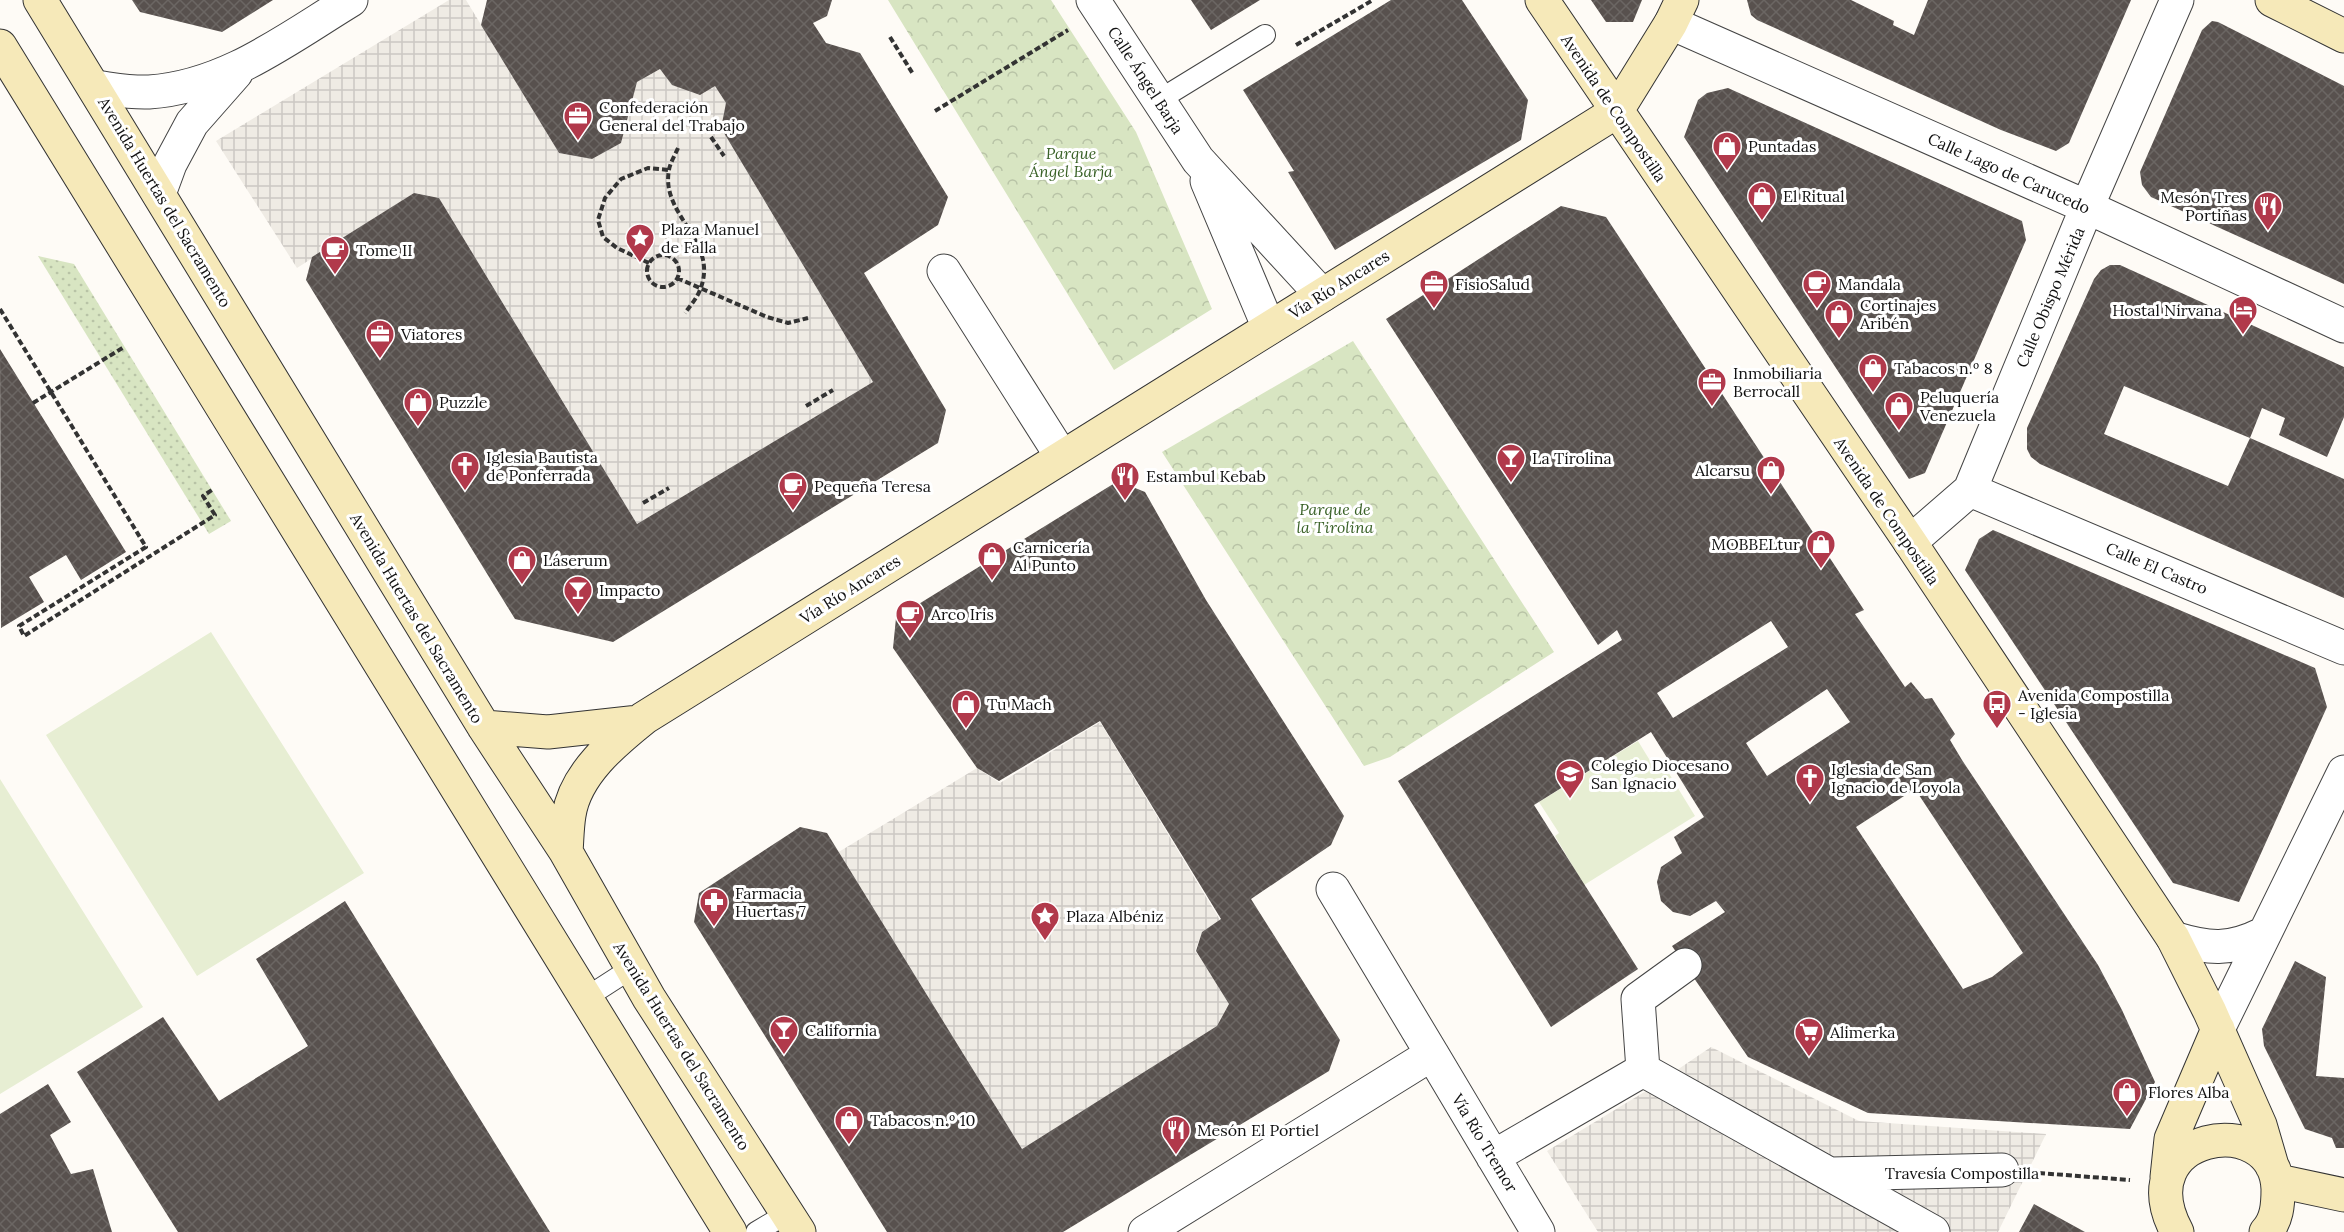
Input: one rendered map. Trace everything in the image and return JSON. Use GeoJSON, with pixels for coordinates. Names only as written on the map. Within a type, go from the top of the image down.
{"type":"FeatureCollection","features":[{"type":"Feature","properties":{"kind":"street","name":"Avenida Huertas del Sacramento"},"geometry":{"type":"LineString","coordinates":[[40,0],[484,727],[566,852],[666,1026],[793,1223]]}},
{"type":"Feature","properties":{"kind":"street"},"geometry":{"type":"LineString","coordinates":[[94,87],[147,93],[198,85],[239,69],[351,0]]}},
{"type":"Feature","properties":{"kind":"street","name":"Avenida de Compostilla"},"geometry":{"type":"LineString","coordinates":[[1542,0],[1910,542],[2173,938],[2218,1029],[2260,1125],[2273,1196]]}},
{"type":"Feature","properties":{"kind":"street","name":"Calle Obispo Mérida"},"geometry":{"type":"LineString","coordinates":[[1910,542],[1970,490],[2087,207],[2177,0]]}},
{"type":"Feature","properties":{"kind":"street"},"geometry":{"type":"LineString","coordinates":[[2272,0],[2344,36]]}},
{"type":"Feature","properties":{"kind":"street","name":"Calle Ángel Barja"},"geometry":{"type":"LineString","coordinates":[[1096,5],[1198,160],[1322,295]]}},
{"type":"Feature","properties":{"kind":"street"},"geometry":{"type":"LineString","coordinates":[[1616,112],[1677,12]]}},
{"type":"Feature","properties":{"kind":"street","name":"Calle Lago de Carucedo"},"geometry":{"type":"LineString","coordinates":[[1677,12],[2344,326]]}},
{"type":"Feature","properties":{"kind":"street"},"geometry":{"type":"LineString","coordinates":[[0,46],[584,999],[730,1232]]}},
{"type":"Feature","properties":{"kind":"street"},"geometry":{"type":"LineString","coordinates":[[159,194],[170,164],[192,123],[239,69]]}},
{"type":"Feature","properties":{"kind":"street","name":"Vía Río Ancares"},"geometry":{"type":"LineString","coordinates":[[566,852],[569,813],[583,781],[600,756],[639,722],[1616,112]]}},
{"type":"Feature","properties":{"kind":"street","name":"Calle Ángel Barja"},"geometry":{"type":"LineString","coordinates":[[1198,160],[1269,328]]}},
{"type":"Feature","properties":{"kind":"street"},"geometry":{"type":"LineString","coordinates":[[944,271],[1062,457]]}},
{"type":"Feature","properties":{"kind":"street","name":"Calle El Castro"},"geometry":{"type":"LineString","coordinates":[[1970,490],[2344,648]]}},
{"type":"Feature","properties":{"kind":"street","name":"Vía Río Ancares"},"geometry":{"type":"LineString","coordinates":[[484,727],[548,732],[639,722]]}},
{"type":"Feature","properties":{"kind":"street"},"geometry":{"type":"LineString","coordinates":[[2177,1232],[2165,1203],[2171,1140],[2218,1029],[2344,772]]}},
{"type":"Feature","properties":{"kind":"street","name":"Vía Río Tremor"},"geometry":{"type":"LineString","coordinates":[[1333,889],[1538,1232]]}},
{"type":"Feature","properties":{"kind":"street"},"geometry":{"type":"LineString","coordinates":[[2173,938],[2199,946],[2240,946],[2263,934]]}},
{"type":"Feature","properties":{"kind":"street"},"geometry":{"type":"LineString","coordinates":[[1493,1156],[1643,1070],[1638,999],[1685,965]]}},
{"type":"Feature","properties":{"kind":"street"},"geometry":{"type":"LineString","coordinates":[[1145,1232],[1432,1054]]}},
{"type":"Feature","properties":{"kind":"street","name":"Travesía Compostilla"},"geometry":{"type":"LineString","coordinates":[[1643,1070],[1933,1232]]}},
{"type":"Feature","properties":{"kind":"street"},"geometry":{"type":"LineString","coordinates":[[2166,1183],[2177,1161],[2195,1145],[2219,1139],[2239,1141],[2257,1152],[2273,1196]]}},
{"type":"Feature","properties":{"kind":"street","name":"Travesía Compostilla"},"geometry":{"type":"LineString","coordinates":[[1830,1174],[2002,1170]]}},
{"type":"Feature","properties":{"kind":"street"},"geometry":{"type":"LineString","coordinates":[[2273,1196],[2344,1195]]}},
{"type":"Feature","properties":{"kind":"street"},"geometry":{"type":"LineString","coordinates":[[2273,1196],[2344,1206]]}},
{"type":"Feature","properties":{"kind":"lane"},"geometry":{"type":"LineString","coordinates":[[1159,100],[1265,35]]}},
{"type":"Feature","properties":{"kind":"lane"},"geometry":{"type":"LineString","coordinates":[[584,999],[632,968]]}},
{"type":"Feature","properties":{"kind":"lane"},"geometry":{"type":"LineString","coordinates":[[756,1232],[793,1223]]}},
{"type":"Feature","properties":{"kind":"path"},"geometry":{"type":"LineString","coordinates":[[1294,45],[1373,0]]}},
{"type":"Feature","properties":{"kind":"path"},"geometry":{"type":"LineString","coordinates":[[935,111],[1096,5]]}},
{"type":"Feature","properties":{"kind":"path"},"geometry":{"type":"LineString","coordinates":[[890,37],[913,74]]}},
{"type":"Feature","properties":{"kind":"path"},"geometry":{"type":"LineString","coordinates":[[711,137],[724,156]]}},
{"type":"Feature","properties":{"kind":"path"},"geometry":{"type":"LineString","coordinates":[[678,148],[669,170],[671,200],[699,243],[704,268],[700,290],[685,313]]}},
{"type":"Feature","properties":{"kind":"path"},"geometry":{"type":"LineString","coordinates":[[650,263],[617,248],[603,237],[598,220],[605,198],[621,179],[648,168],[669,170]]}},
{"type":"Feature","properties":{"kind":"path"},"geometry":{"type":"LineString","coordinates":[[656,256],[670,257],[679,268],[677,278],[664,286],[654,283],[648,274],[650,263],[656,256]]}},
{"type":"Feature","properties":{"kind":"path"},"geometry":{"type":"LineString","coordinates":[[677,278],[766,317],[788,323],[808,318]]}},
{"type":"Feature","properties":{"kind":"path"},"geometry":{"type":"LineString","coordinates":[[0,309],[146,546],[19,626],[24,636],[215,515],[203,496],[212,490]]}},
{"type":"Feature","properties":{"kind":"path"},"geometry":{"type":"LineString","coordinates":[[33,403],[124,347]]}},
{"type":"Feature","properties":{"kind":"path"},"geometry":{"type":"LineString","coordinates":[[806,406],[833,390]]}},
{"type":"Feature","properties":{"kind":"path"},"geometry":{"type":"LineString","coordinates":[[643,503],[669,488]]}},
{"type":"Feature","properties":{"kind":"path","name":"Travesía Compostilla"},"geometry":{"type":"LineString","coordinates":[[2002,1170],[2166,1183]]}},
{"type":"Feature","properties":{"kind":"green space","name":"Parque Ángel Barja"},"geometry":{"type":"Polygon","coordinates":[[[888,0],[1051,0],[1136,132],[1212,309],[1114,370],[888,0]]]}},
{"type":"Feature","properties":{"kind":"green space"},"geometry":{"type":"Polygon","coordinates":[[[38,256],[74,264],[231,521],[209,534],[38,256]]]}},
{"type":"Feature","properties":{"kind":"green space","name":"Parque de la Tirolina"},"geometry":{"type":"Polygon","coordinates":[[[1353,341],[1554,652],[1390,757],[1364,766],[1162,452],[1353,341]]]}},
{"type":"Feature","properties":{"kind":"green space"},"geometry":{"type":"Polygon","coordinates":[[[211,632],[364,873],[197,976],[46,735],[211,632]]]}},
{"type":"Feature","properties":{"kind":"green space"},"geometry":{"type":"Polygon","coordinates":[[[1638,741],[1657,772],[1665,767],[1695,816],[1584,885],[1555,836],[1559,833],[1539,802],[1638,741]]]}},
{"type":"Feature","properties":{"kind":"green space"},"geometry":{"type":"Polygon","coordinates":[[[0,779],[143,1007],[0,1094],[0,779]]]}},
{"type":"Feature","properties":{"kind":"shaded area","name":"Plaza Manuel de Falla"},"geometry":{"type":"Polygon","coordinates":[[[449,0],[466,0],[559,153],[592,159],[621,143],[637,82],[660,69],[715,86],[726,103],[721,128],[873,382],[637,524],[439,198],[414,193],[297,268],[216,141],[449,0]]]}},
{"type":"Feature","properties":{"kind":"shaded area","name":"Plaza Albéniz"},"geometry":{"type":"Polygon","coordinates":[[[1100,722],[1220,920],[1202,932],[1195,951],[1232,1004],[1218,1026],[1022,1149],[837,853],[977,768],[1000,783],[1100,722]]]}},
{"type":"Feature","properties":{"kind":"shaded area"},"geometry":{"type":"Polygon","coordinates":[[[1711,1047],[1859,1121],[2046,1134],[1998,1232],[1598,1232],[1547,1151],[1646,1091],[1711,1047]]]}},
{"type":"Feature","properties":{"kind":"building"},"geometry":{"type":"Polygon","coordinates":[[[132,0],[273,0],[222,32],[140,12],[132,0]]]}},
{"type":"Feature","properties":{"kind":"building"},"geometry":{"type":"Polygon","coordinates":[[[487,0],[832,0],[827,16],[813,23],[826,43],[860,53],[948,197],[938,225],[864,273],[946,410],[938,443],[613,642],[515,619],[306,280],[312,257],[414,193],[439,198],[637,524],[873,382],[721,128],[726,103],[715,86],[700,95],[672,85],[660,69],[637,82],[621,143],[592,159],[559,153],[481,25],[487,0]]]}},
{"type":"Feature","properties":{"kind":"building"},"geometry":{"type":"Polygon","coordinates":[[[1191,0],[1260,0],[1211,30],[1191,0]]]}},
{"type":"Feature","properties":{"kind":"building"},"geometry":{"type":"Polygon","coordinates":[[[1391,0],[1462,0],[1528,100],[1521,140],[1335,250],[1288,172],[1294,171],[1243,90],[1391,0]]]}},
{"type":"Feature","properties":{"kind":"building"},"geometry":{"type":"Polygon","coordinates":[[[1591,0],[1642,0],[1633,22],[1606,22],[1591,0]]]}},
{"type":"Feature","properties":{"kind":"building"},"geometry":{"type":"Polygon","coordinates":[[[1747,0],[1851,0],[1894,21],[1893,25],[1914,35],[1928,0],[2131,0],[2069,143],[2056,151],[2001,130],[1757,20],[1751,15],[1747,0]]]}},
{"type":"Feature","properties":{"kind":"building"},"geometry":{"type":"Polygon","coordinates":[[[2212,21],[2344,86],[2344,284],[2151,197],[2142,185],[2140,172],[2202,30],[2212,21]]]}},
{"type":"Feature","properties":{"kind":"building"},"geometry":{"type":"Polygon","coordinates":[[[1728,88],[2022,221],[2026,240],[1925,473],[1909,479],[1684,137],[1698,100],[1707,93],[1728,88]]]}},
{"type":"Feature","properties":{"kind":"building"},"geometry":{"type":"Polygon","coordinates":[[[1561,206],[1606,217],[1864,610],[1855,614],[1905,687],[1911,682],[1925,699],[1932,698],[1955,734],[1950,740],[1962,760],[2098,965],[2122,1010],[2155,1082],[2130,1129],[1868,1113],[1748,1057],[1672,946],[1725,912],[1716,901],[1690,916],[1673,912],[1661,901],[1657,882],[1661,867],[1682,853],[1674,837],[1704,817],[1651,732],[1534,805],[1638,969],[1551,1027],[1398,781],[1622,640],[1617,630],[1598,645],[1386,319],[1561,206]],[[1771,621],[1657,693],[1673,718],[1788,647],[1771,621]],[[1827,689],[1746,743],[1767,776],[1850,722],[1827,689]],[[1915,789],[1856,827],[1963,989],[1992,977],[2023,953],[1915,789]]]}},
{"type":"Feature","properties":{"kind":"building"},"geometry":{"type":"Polygon","coordinates":[[[2110,265],[2120,265],[2344,367],[2344,417],[2327,457],[2279,435],[2285,418],[2262,408],[2250,438],[2344,479],[2344,598],[2040,464],[2031,457],[2027,449],[2027,428],[2094,279],[2101,270],[2110,265]],[[2124,386],[2104,434],[2228,486],[2250,438],[2124,386]]]}},
{"type":"Feature","properties":{"kind":"building"},"geometry":{"type":"Polygon","coordinates":[[[0,349],[126,552],[81,580],[66,555],[29,577],[44,602],[1,628],[0,349]]]}},
{"type":"Feature","properties":{"kind":"building"},"geometry":{"type":"Polygon","coordinates":[[[1118,481],[1145,492],[1206,600],[1344,816],[1331,845],[1251,899],[1340,1040],[1329,1071],[1063,1232],[887,1232],[694,922],[699,893],[800,827],[827,833],[1022,1149],[1217,1026],[1229,1004],[1196,951],[1202,932],[1221,919],[1100,721],[999,781],[977,768],[893,648],[896,618],[1118,481]]]}},
{"type":"Feature","properties":{"kind":"building"},"geometry":{"type":"Polygon","coordinates":[[[1993,530],[2315,668],[2327,707],[2239,902],[2173,883],[1965,570],[1979,539],[1993,530]]]}},
{"type":"Feature","properties":{"kind":"building"},"geometry":{"type":"Polygon","coordinates":[[[345,901],[550,1232],[178,1232],[77,1072],[163,1017],[219,1101],[308,1046],[256,959],[345,901]]]}},
{"type":"Feature","properties":{"kind":"building"},"geometry":{"type":"Polygon","coordinates":[[[2295,961],[2326,977],[2316,1076],[2344,1078],[2344,1148],[2336,1148],[2332,1138],[2305,1129],[2264,1046],[2262,1029],[2295,961]]]}},
{"type":"Feature","properties":{"kind":"building"},"geometry":{"type":"Polygon","coordinates":[[[48,1084],[71,1122],[50,1135],[71,1174],[93,1169],[112,1232],[0,1232],[0,1114],[48,1084]]]}},
{"type":"Feature","properties":{"kind":"building"},"geometry":{"type":"Polygon","coordinates":[[[2034,1204],[2085,1232],[2019,1232],[2034,1204]]]}},
{"type":"Feature","properties":{"kind":"place","name":"Confederación General del Trabajo"},"geometry":{"type":"Point","coordinates":[578,142]}},
{"type":"Feature","properties":{"kind":"place","name":"Puntadas"},"geometry":{"type":"Point","coordinates":[1727,172]}},
{"type":"Feature","properties":{"kind":"place","name":"El Ritual"},"geometry":{"type":"Point","coordinates":[1762,222]}},
{"type":"Feature","properties":{"kind":"place","name":"Mesón Tres Portiñas"},"geometry":{"type":"Point","coordinates":[2268,232]}},
{"type":"Feature","properties":{"kind":"place","name":"Plaza Manuel de Falla"},"geometry":{"type":"Point","coordinates":[640,264]}},
{"type":"Feature","properties":{"kind":"place","name":"Tome II"},"geometry":{"type":"Point","coordinates":[335,276]}},
{"type":"Feature","properties":{"kind":"place","name":"FisioSalud"},"geometry":{"type":"Point","coordinates":[1434,310]}},
{"type":"Feature","properties":{"kind":"place","name":"Mandala"},"geometry":{"type":"Point","coordinates":[1817,310]}},
{"type":"Feature","properties":{"kind":"place","name":"Hostal Nirvana"},"geometry":{"type":"Point","coordinates":[2243,336]}},
{"type":"Feature","properties":{"kind":"place","name":"Cortinajes Aribén"},"geometry":{"type":"Point","coordinates":[1839,340]}},
{"type":"Feature","properties":{"kind":"place","name":"Viatores"},"geometry":{"type":"Point","coordinates":[380,360]}},
{"type":"Feature","properties":{"kind":"place","name":"Tabacos n.º 8"},"geometry":{"type":"Point","coordinates":[1873,394]}},
{"type":"Feature","properties":{"kind":"place","name":"Inmobiliaria Berrocall"},"geometry":{"type":"Point","coordinates":[1712,408]}},
{"type":"Feature","properties":{"kind":"place","name":"Puzzle"},"geometry":{"type":"Point","coordinates":[418,428]}},
{"type":"Feature","properties":{"kind":"place","name":"Peluquería Venezuela"},"geometry":{"type":"Point","coordinates":[1899,432]}},
{"type":"Feature","properties":{"kind":"place","name":"La Tirolina"},"geometry":{"type":"Point","coordinates":[1511,484]}},
{"type":"Feature","properties":{"kind":"place","name":"Iglesia Bautista de Ponferrada"},"geometry":{"type":"Point","coordinates":[465,492]}},
{"type":"Feature","properties":{"kind":"place","name":"Alcarsu"},"geometry":{"type":"Point","coordinates":[1771,496]}},
{"type":"Feature","properties":{"kind":"place","name":"Estambul Kebab"},"geometry":{"type":"Point","coordinates":[1125,502]}},
{"type":"Feature","properties":{"kind":"place","name":"Pequeña Teresa"},"geometry":{"type":"Point","coordinates":[793,512]}},
{"type":"Feature","properties":{"kind":"place","name":"MOBBELtur"},"geometry":{"type":"Point","coordinates":[1821,570]}},
{"type":"Feature","properties":{"kind":"place","name":"Carnicería Al Punto"},"geometry":{"type":"Point","coordinates":[992,582]}},
{"type":"Feature","properties":{"kind":"place","name":"Láserum"},"geometry":{"type":"Point","coordinates":[522,586]}},
{"type":"Feature","properties":{"kind":"place","name":"Impacto"},"geometry":{"type":"Point","coordinates":[578,616]}},
{"type":"Feature","properties":{"kind":"place","name":"Arco Iris"},"geometry":{"type":"Point","coordinates":[910,640]}},
{"type":"Feature","properties":{"kind":"place","name":"Tu Mach"},"geometry":{"type":"Point","coordinates":[966,730]}},
{"type":"Feature","properties":{"kind":"place","name":"Avenida Compostilla - Iglesia"},"geometry":{"type":"Point","coordinates":[1997,730]}},
{"type":"Feature","properties":{"kind":"place","name":"Colegio Diocesano San Ignacio"},"geometry":{"type":"Point","coordinates":[1570,800]}},
{"type":"Feature","properties":{"kind":"place","name":"Iglesia de San Ignacio de Loyola"},"geometry":{"type":"Point","coordinates":[1810,804]}},
{"type":"Feature","properties":{"kind":"place","name":"Farmacia Huertas 7"},"geometry":{"type":"Point","coordinates":[714,928]}},
{"type":"Feature","properties":{"kind":"place","name":"Plaza Albéniz"},"geometry":{"type":"Point","coordinates":[1045,942]}},
{"type":"Feature","properties":{"kind":"place","name":"California"},"geometry":{"type":"Point","coordinates":[784,1056]}},
{"type":"Feature","properties":{"kind":"place","name":"Alimerka"},"geometry":{"type":"Point","coordinates":[1809,1058]}},
{"type":"Feature","properties":{"kind":"place","name":"Flores Alba"},"geometry":{"type":"Point","coordinates":[2127,1118]}},
{"type":"Feature","properties":{"kind":"place","name":"Tabacos n.º 10"},"geometry":{"type":"Point","coordinates":[849,1146]}},
{"type":"Feature","properties":{"kind":"place","name":"Mesón El Portiel"},"geometry":{"type":"Point","coordinates":[1176,1156]}}]}
